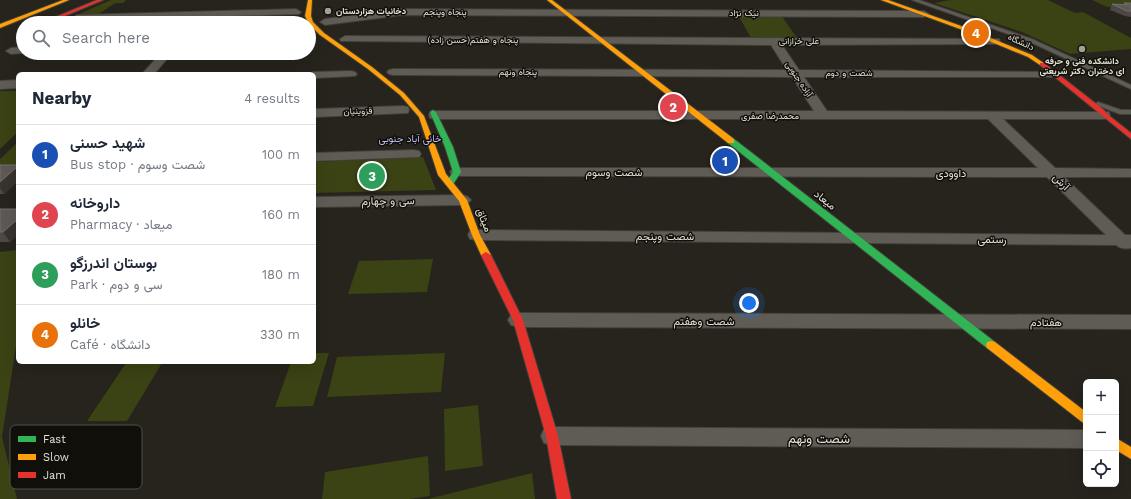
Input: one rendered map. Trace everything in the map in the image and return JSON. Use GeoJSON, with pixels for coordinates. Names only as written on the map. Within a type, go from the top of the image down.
{"type":"FeatureCollection","features":[{"type":"Feature","properties":{"kind":"main road"},"geometry":{"type":"LineString","coordinates":[[25,16],[66,0]]}},
{"type":"Feature","properties":{"kind":"main road"},"geometry":{"type":"LineString","coordinates":[[61,16],[101,0]]}},
{"type":"Feature","properties":{"kind":"main road","name":"میثاق"},"geometry":{"type":"LineString","coordinates":[[308,16],[310,0]]}},
{"type":"Feature","properties":{"kind":"main road"},"geometry":{"type":"LineString","coordinates":[[319,0],[318,7],[321,16],[340,35],[369,56]]}},
{"type":"Feature","properties":{"kind":"main road","name":"میعاد"},"geometry":{"type":"LineString","coordinates":[[549,0],[701,116],[853,238],[1083,417]]}},
{"type":"Feature","properties":{"kind":"main road","name":"دانشگاه"},"geometry":{"type":"LineString","coordinates":[[883,0],[995,41],[1030,56],[1056,74],[1102,111],[1104,115],[1131,137]]}},
{"type":"Feature","properties":{"kind":"main road"},"geometry":{"type":"LineString","coordinates":[[0,26],[16,20]]}},
{"type":"Feature","properties":{"kind":"main road","name":"میثاق"},"geometry":{"type":"LineString","coordinates":[[316,28],[402,94],[422,117],[442,175],[453,178]]}},
{"type":"Feature","properties":{"kind":"main road"},"geometry":{"type":"LineString","coordinates":[[390,70],[405,82]]}},
{"type":"Feature","properties":{"kind":"main road","name":"میثاق"},"geometry":{"type":"LineString","coordinates":[[428,103],[449,147],[453,178],[476,235],[518,320],[552,436],[564,499]]}},
{"type":"Feature","properties":{"kind":"main road"},"geometry":{"type":"LineString","coordinates":[[422,117],[435,115]]}},
{"type":"Feature","properties":{"kind":"main road"},"geometry":{"type":"LineString","coordinates":[[1119,444],[1131,454]]}},
{"type":"Feature","properties":{"kind":"street"},"geometry":{"type":"LineString","coordinates":[[202,15],[211,5]]}},
{"type":"Feature","properties":{"kind":"street"},"geometry":{"type":"LineString","coordinates":[[161,16],[296,12]]}},
{"type":"Feature","properties":{"kind":"street","name":"پنجاه وپنجم"},"geometry":{"type":"LineString","coordinates":[[321,16],[402,12],[565,12]]}},
{"type":"Feature","properties":{"kind":"street","name":"نیک نژاد"},"geometry":{"type":"LineString","coordinates":[[565,12],[924,14]]}},
{"type":"Feature","properties":{"kind":"street","name":"(حسن زاده)پنجاه و هفتم"},"geometry":{"type":"LineString","coordinates":[[340,35],[602,40]]}},
{"type":"Feature","properties":{"kind":"street","name":"علی خرازانی"},"geometry":{"type":"LineString","coordinates":[[602,40],[774,42],[995,41]]}},
{"type":"Feature","properties":{"kind":"street","name":"آزاده جنوبی"},"geometry":{"type":"LineString","coordinates":[[774,42],[824,116]]}},
{"type":"Feature","properties":{"kind":"street"},"geometry":{"type":"LineString","coordinates":[[11,51],[16,51]]}},
{"type":"Feature","properties":{"kind":"street"},"geometry":{"type":"LineString","coordinates":[[150,72],[161,60]]}},
{"type":"Feature","properties":{"kind":"street","name":"پنجاه ونهم"},"geometry":{"type":"LineString","coordinates":[[390,70],[642,72]]}},
{"type":"Feature","properties":{"kind":"street","name":"شصت و دوم"},"geometry":{"type":"LineString","coordinates":[[642,72],[796,74],[1056,74]]}},
{"type":"Feature","properties":{"kind":"street"},"geometry":{"type":"LineString","coordinates":[[316,76],[351,74]]}},
{"type":"Feature","properties":{"kind":"street"},"geometry":{"type":"LineString","coordinates":[[0,85],[16,84]]}},
{"type":"Feature","properties":{"kind":"street","name":"قزوینیان"},"geometry":{"type":"LineString","coordinates":[[316,113],[403,110]]}},
{"type":"Feature","properties":{"kind":"street","name":"محمدرضا صفری"},"geometry":{"type":"LineString","coordinates":[[435,115],[1104,115]]}},
{"type":"Feature","properties":{"kind":"street","name":"آرش"},"geometry":{"type":"LineString","coordinates":[[991,116],[1128,243]]}},
{"type":"Feature","properties":{"kind":"street"},"geometry":{"type":"LineString","coordinates":[[316,158],[414,154]]}},
{"type":"Feature","properties":{"kind":"street","name":"شصت وسوم"},"geometry":{"type":"LineString","coordinates":[[453,178],[771,173]]}},
{"type":"Feature","properties":{"kind":"street","name":"داوودی"},"geometry":{"type":"LineString","coordinates":[[771,173],[1131,173]]}},
{"type":"Feature","properties":{"kind":"street","name":"سی و چهارم"},"geometry":{"type":"LineString","coordinates":[[316,202],[463,200]]}},
{"type":"Feature","properties":{"kind":"street","name":"شصت وپنجم"},"geometry":{"type":"LineString","coordinates":[[476,235],[853,238]]}},
{"type":"Feature","properties":{"kind":"street","name":"رستمی"},"geometry":{"type":"LineString","coordinates":[[853,238],[1128,243]]}},
{"type":"Feature","properties":{"kind":"street","name":"شصت وهفتم"},"geometry":{"type":"LineString","coordinates":[[518,320],[962,322]]}},
{"type":"Feature","properties":{"kind":"street","name":"هفتادم"},"geometry":{"type":"LineString","coordinates":[[962,322],[1131,322]]}},
{"type":"Feature","properties":{"kind":"street","name":"شصت ونهم"},"geometry":{"type":"LineString","coordinates":[[552,436],[1083,440]]}},
{"type":"Feature","properties":{"kind":"street"},"geometry":{"type":"LineString","coordinates":[[1119,441],[1131,440]]}},
{"type":"Feature","properties":{"kind":"lane"},"geometry":{"type":"LineString","coordinates":[[914,0],[1030,40],[1131,87]]}},
{"type":"Feature","properties":{"kind":"lane"},"geometry":{"type":"LineString","coordinates":[[1088,100],[1120,112],[1131,112]]}},
{"type":"Feature","properties":{"kind":"lane"},"geometry":{"type":"LineString","coordinates":[[1104,115],[1131,116]]}},
{"type":"Feature","properties":{"kind":"green space"},"geometry":{"type":"Polygon","coordinates":[[[111,0],[126,0],[123,3],[115,3],[99,14],[79,14],[111,0]]]}},
{"type":"Feature","properties":{"kind":"green space"},"geometry":{"type":"Polygon","coordinates":[[[950,0],[1048,0],[1075,13],[1083,12],[1131,38],[1131,49],[1070,54],[1022,32],[934,3],[950,0]]]}},
{"type":"Feature","properties":{"kind":"green space"},"geometry":{"type":"Polygon","coordinates":[[[1092,0],[1131,0],[1131,6],[1107,7],[1092,0]]]}},
{"type":"Feature","properties":{"kind":"green space"},"geometry":{"type":"Polygon","coordinates":[[[738,15],[781,15],[797,38],[751,38],[738,15]]]}},
{"type":"Feature","properties":{"kind":"green space"},"geometry":{"type":"Polygon","coordinates":[[[0,91],[16,91],[16,134],[0,149],[0,91]]]}},
{"type":"Feature","properties":{"kind":"green space"},"geometry":{"type":"Polygon","coordinates":[[[16,144],[16,175],[0,175],[0,159],[16,144]]]}},
{"type":"Feature","properties":{"kind":"green space"},"geometry":{"type":"Polygon","coordinates":[[[423,157],[436,190],[316,193],[316,162],[423,157]]]}},
{"type":"Feature","properties":{"kind":"green space"},"geometry":{"type":"Polygon","coordinates":[[[16,250],[16,346],[2,437],[10,470],[10,489],[15,489],[17,499],[0,499],[0,252],[16,250]]]}},
{"type":"Feature","properties":{"kind":"green space"},"geometry":{"type":"Polygon","coordinates":[[[433,259],[427,292],[348,294],[359,261],[433,259]]]}},
{"type":"Feature","properties":{"kind":"green space"},"geometry":{"type":"Polygon","coordinates":[[[316,353],[329,353],[313,406],[275,407],[290,364],[316,364],[316,353]]]}},
{"type":"Feature","properties":{"kind":"green space"},"geometry":{"type":"Polygon","coordinates":[[[445,353],[441,392],[327,397],[337,357],[445,353]]]}},
{"type":"Feature","properties":{"kind":"green space"},"geometry":{"type":"Polygon","coordinates":[[[125,364],[161,364],[127,421],[87,421],[125,364]]]}},
{"type":"Feature","properties":{"kind":"green space"},"geometry":{"type":"Polygon","coordinates":[[[478,405],[483,466],[445,471],[444,409],[478,405]]]}},
{"type":"Feature","properties":{"kind":"green space"},"geometry":{"type":"Polygon","coordinates":[[[428,456],[430,496],[409,499],[322,499],[325,472],[428,456]]]}},
{"type":"Feature","properties":{"kind":"green space"},"geometry":{"type":"Polygon","coordinates":[[[532,473],[535,499],[428,499],[532,473]]]}},
{"type":"Feature","properties":{"kind":"building"},"geometry":{"type":"Polygon","coordinates":[[[1124,3],[1131,3],[1131,11],[1127,11],[1112,4],[1129,5],[1124,3]]]}},
{"type":"Feature","properties":{"kind":"building"},"geometry":{"type":"Polygon","coordinates":[[[0,165],[16,165],[16,168],[0,182],[0,165]]]}},
{"type":"Feature","properties":{"kind":"building"},"geometry":{"type":"Polygon","coordinates":[[[0,209],[16,209],[16,221],[3,232],[0,232],[0,209]]]}},
{"type":"Feature","properties":{"kind":"traffic: fast"},"geometry":{"type":"LineString","coordinates":[[433,112],[449,147],[457,172],[449,184]]}},
{"type":"Feature","properties":{"kind":"traffic: fast"},"geometry":{"type":"LineString","coordinates":[[731,141],[991,345]]}},
{"type":"Feature","properties":{"kind":"traffic: slow"},"geometry":{"type":"LineString","coordinates":[[26,16],[67,0]]}},
{"type":"Feature","properties":{"kind":"traffic: slow"},"geometry":{"type":"LineString","coordinates":[[308,16],[310,0]]}},
{"type":"Feature","properties":{"kind":"traffic: slow"},"geometry":{"type":"LineString","coordinates":[[549,0],[731,141]]}},
{"type":"Feature","properties":{"kind":"traffic: slow"},"geometry":{"type":"LineString","coordinates":[[883,0],[962,28],[1030,56],[1042,64]]}},
{"type":"Feature","properties":{"kind":"traffic: slow"},"geometry":{"type":"LineString","coordinates":[[0,26],[16,20]]}},
{"type":"Feature","properties":{"kind":"traffic: slow"},"geometry":{"type":"LineString","coordinates":[[316,28],[402,94],[422,117],[442,175],[463,200],[476,235],[486,255]]}},
{"type":"Feature","properties":{"kind":"traffic: slow"},"geometry":{"type":"LineString","coordinates":[[991,345],[1083,417]]}},
{"type":"Feature","properties":{"kind":"traffic: slow"},"geometry":{"type":"LineString","coordinates":[[1119,445],[1131,454]]}},
{"type":"Feature","properties":{"kind":"traffic: jam"},"geometry":{"type":"LineString","coordinates":[[61,16],[101,0]]}},
{"type":"Feature","properties":{"kind":"traffic: jam"},"geometry":{"type":"LineString","coordinates":[[1042,64],[1102,111],[1104,115],[1131,137]]}},
{"type":"Feature","properties":{"kind":"traffic: jam"},"geometry":{"type":"LineString","coordinates":[[486,255],[518,320],[552,436],[564,499]]}},
{"type":"Feature","properties":{"kind":"place","name":"دخانیات هزاردستان"},"geometry":{"type":"Point","coordinates":[328,11]}},
{"type":"Feature","properties":{"kind":"place","name":"خانلو"},"geometry":{"type":"Point","coordinates":[976,33]}},
{"type":"Feature","properties":{"kind":"place","name":"دانشکده فنی و حرفه ای دختران دکتر شریعتی"},"geometry":{"type":"Point","coordinates":[1082,49]}},
{"type":"Feature","properties":{"kind":"place","name":"داروخانه"},"geometry":{"type":"Point","coordinates":[673,107]}},
{"type":"Feature","properties":{"kind":"place","name":"شهید حسنی"},"geometry":{"type":"Point","coordinates":[725,161]}},
{"type":"Feature","properties":{"kind":"place","name":"بوستان اندرزگو"},"geometry":{"type":"Point","coordinates":[372,176]}},
{"type":"Feature","properties":{"kind":"district","name":"خانی آباد جنوبی"},"geometry":{"type":"Point","coordinates":[410,138]}}]}
